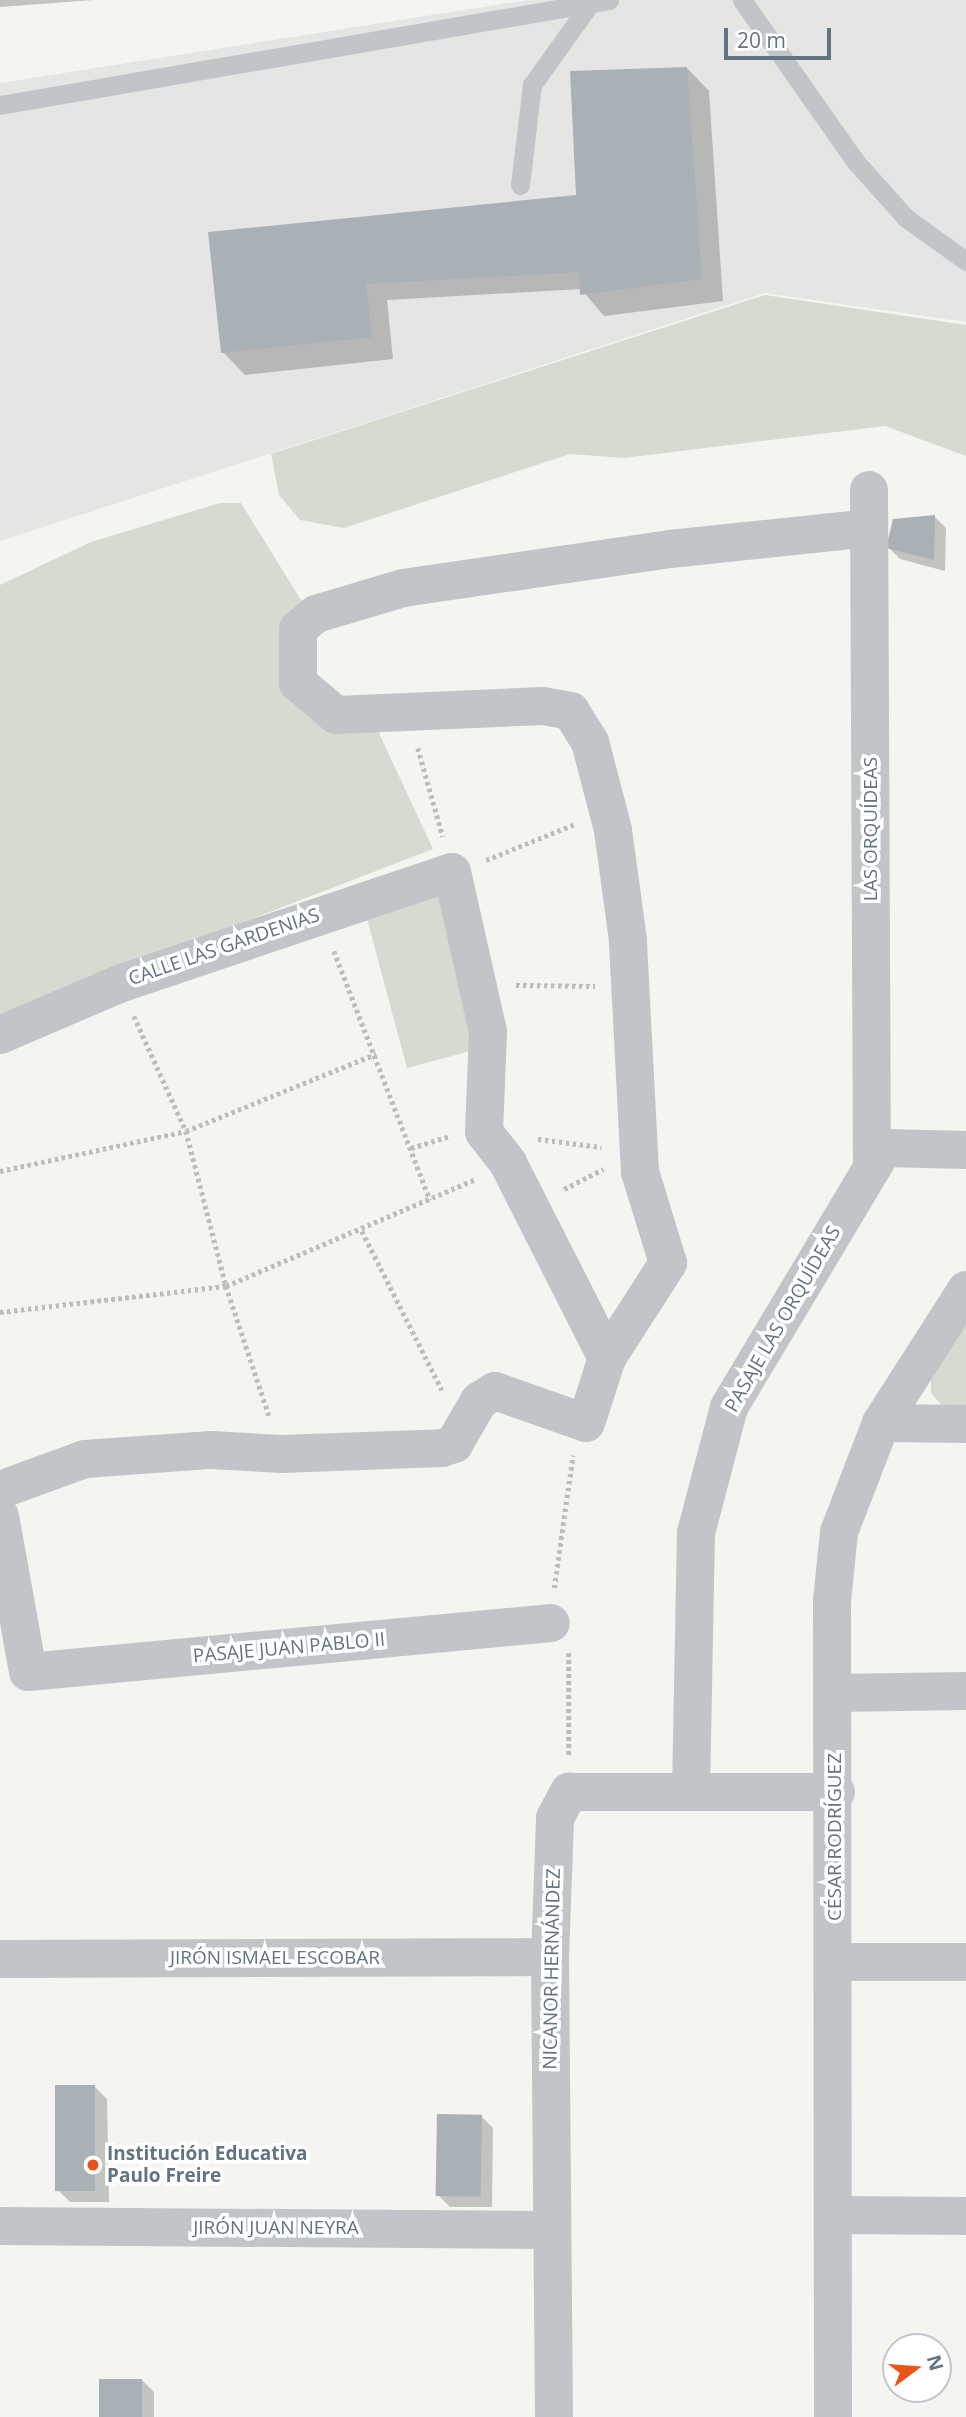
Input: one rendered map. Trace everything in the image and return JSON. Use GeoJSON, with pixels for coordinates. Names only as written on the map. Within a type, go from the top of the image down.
{"type":"FeatureCollection","features":[{"type":"Feature","properties":{"kind":"street","name":"LAS ORQUÍDEAS"},"geometry":{"type":"LineString","coordinates":[[869,490],[878,1158]]}},
{"type":"Feature","properties":{"kind":"street"},"geometry":{"type":"LineString","coordinates":[[0,1490],[85,1459],[212,1450],[282,1454],[442,1448],[461,1430],[479,1401],[495,1391],[586,1423],[607,1357],[668,1263],[638,1151],[629,986],[607,808],[590,742],[571,711],[543,706],[336,715],[298,683],[298,629],[316,614],[404,588],[670,549],[869,528]]}},
{"type":"Feature","properties":{"kind":"street"},"geometry":{"type":"LineString","coordinates":[[452,872],[480,984],[488,1032],[484,1132],[508,1163],[607,1357]]}},
{"type":"Feature","properties":{"kind":"street","name":"CALLE LAS GARDENIAS"},"geometry":{"type":"LineString","coordinates":[[0,1035],[119,984],[320,914],[452,872]]}},
{"type":"Feature","properties":{"kind":"street"},"geometry":{"type":"LineString","coordinates":[[878,1158],[966,1150]]}},
{"type":"Feature","properties":{"kind":"street","name":"PASAJE LAS ORQUÍDEAS"},"geometry":{"type":"LineString","coordinates":[[691,1792],[696,1534],[729,1407],[878,1158]]}},
{"type":"Feature","properties":{"kind":"street","name":"CÉSAR RODRÍGUEZ"},"geometry":{"type":"LineString","coordinates":[[833,2417],[836,1792],[832,1601],[839,1532],[881,1423],[966,1290]]}},
{"type":"Feature","properties":{"kind":"street"},"geometry":{"type":"LineString","coordinates":[[881,1423],[966,1424]]}},
{"type":"Feature","properties":{"kind":"street","name":"PASAJE JUAN PABLO II"},"geometry":{"type":"LineString","coordinates":[[0,1516],[28,1672],[551,1623]]}},
{"type":"Feature","properties":{"kind":"street"},"geometry":{"type":"LineString","coordinates":[[835,1693],[966,1691]]}},
{"type":"Feature","properties":{"kind":"street","name":"NICANOR HERNÁNDEZ"},"geometry":{"type":"LineString","coordinates":[[554,2417],[550,1957],[555,1818],[569,1792],[836,1792]]}},
{"type":"Feature","properties":{"kind":"street","name":"JIRÓN ISMAEL ESCOBAR"},"geometry":{"type":"LineString","coordinates":[[0,1959],[550,1957]]}},
{"type":"Feature","properties":{"kind":"street"},"geometry":{"type":"LineString","coordinates":[[835,1962],[966,1962]]}},
{"type":"Feature","properties":{"kind":"street"},"geometry":{"type":"LineString","coordinates":[[835,2215],[966,2216]]}},
{"type":"Feature","properties":{"kind":"street","name":"JIRÓN JUAN NEYRA"},"geometry":{"type":"LineString","coordinates":[[0,2227],[552,2230]]}},
{"type":"Feature","properties":{"kind":"lane"},"geometry":{"type":"LineString","coordinates":[[0,105],[609,0]]}},
{"type":"Feature","properties":{"kind":"lane"},"geometry":{"type":"LineString","coordinates":[[742,0],[855,161],[906,218],[966,261]]}},
{"type":"Feature","properties":{"kind":"lane"},"geometry":{"type":"LineString","coordinates":[[520,186],[532,85],[590,3]]}},
{"type":"Feature","properties":{"kind":"path"},"geometry":{"type":"LineString","coordinates":[[437,711],[415,739],[452,872],[607,808]]}},
{"type":"Feature","properties":{"kind":"path"},"geometry":{"type":"LineString","coordinates":[[320,914],[430,1200]]}},
{"type":"Feature","properties":{"kind":"path"},"geometry":{"type":"LineString","coordinates":[[119,984],[186,1131],[226,1286],[282,1454]]}},
{"type":"Feature","properties":{"kind":"path"},"geometry":{"type":"LineString","coordinates":[[480,984],[629,986]]}},
{"type":"Feature","properties":{"kind":"path"},"geometry":{"type":"LineString","coordinates":[[0,1171],[186,1131],[376,1055]]}},
{"type":"Feature","properties":{"kind":"path"},"geometry":{"type":"LineString","coordinates":[[530,1206],[638,1151]]}},
{"type":"Feature","properties":{"kind":"path"},"geometry":{"type":"LineString","coordinates":[[0,1312],[226,1286],[362,1231],[508,1163]]}},
{"type":"Feature","properties":{"kind":"path"},"geometry":{"type":"LineString","coordinates":[[362,1231],[461,1430]]}},
{"type":"Feature","properties":{"kind":"shaded area"},"geometry":{"type":"Polygon","coordinates":[[[528,0],[966,0],[966,322],[765,293],[0,541],[0,83],[528,0]]]}},
{"type":"Feature","properties":{"kind":"shaded area"},"geometry":{"type":"Polygon","coordinates":[[[765,295],[966,325],[966,456],[885,426],[624,458],[570,454],[344,528],[300,520],[279,495],[271,454],[765,295]]]}},
{"type":"Feature","properties":{"kind":"shaded area"},"geometry":{"type":"Polygon","coordinates":[[[220,503],[241,503],[304,605],[289,655],[378,731],[433,849],[0,1016],[0,585],[91,542],[220,503]]]}},
{"type":"Feature","properties":{"kind":"shaded area"},"geometry":{"type":"Polygon","coordinates":[[[446,893],[487,1047],[407,1068],[366,914],[446,893]]]}},
{"type":"Feature","properties":{"kind":"shaded area"},"geometry":{"type":"Polygon","coordinates":[[[966,1324],[966,1410],[944,1408],[931,1393],[931,1376],[966,1324]]]}},
{"type":"Feature","properties":{"kind":"building"},"geometry":{"type":"Polygon","coordinates":[[[687,67],[702,279],[580,295],[579,272],[366,284],[372,337],[221,353],[208,232],[576,195],[570,71],[687,67]]]}},
{"type":"Feature","properties":{"kind":"building"},"geometry":{"type":"Polygon","coordinates":[[[935,515],[934,560],[886,548],[893,519],[935,515]]]}},
{"type":"Feature","properties":{"kind":"building"},"geometry":{"type":"Polygon","coordinates":[[[55,2085],[95,2085],[95,2191],[55,2191],[55,2085]]]}},
{"type":"Feature","properties":{"kind":"building"},"geometry":{"type":"Polygon","coordinates":[[[437,2114],[482,2115],[481,2197],[436,2196],[437,2114]]]}},
{"type":"Feature","properties":{"kind":"building"},"geometry":{"type":"Polygon","coordinates":[[[99,2379],[142,2379],[142,2417],[99,2417],[99,2379]]]}},
{"type":"Feature","properties":{"kind":"place","name":"Institución Educativa Paulo Freire"},"geometry":{"type":"Point","coordinates":[93,2165]}}]}
